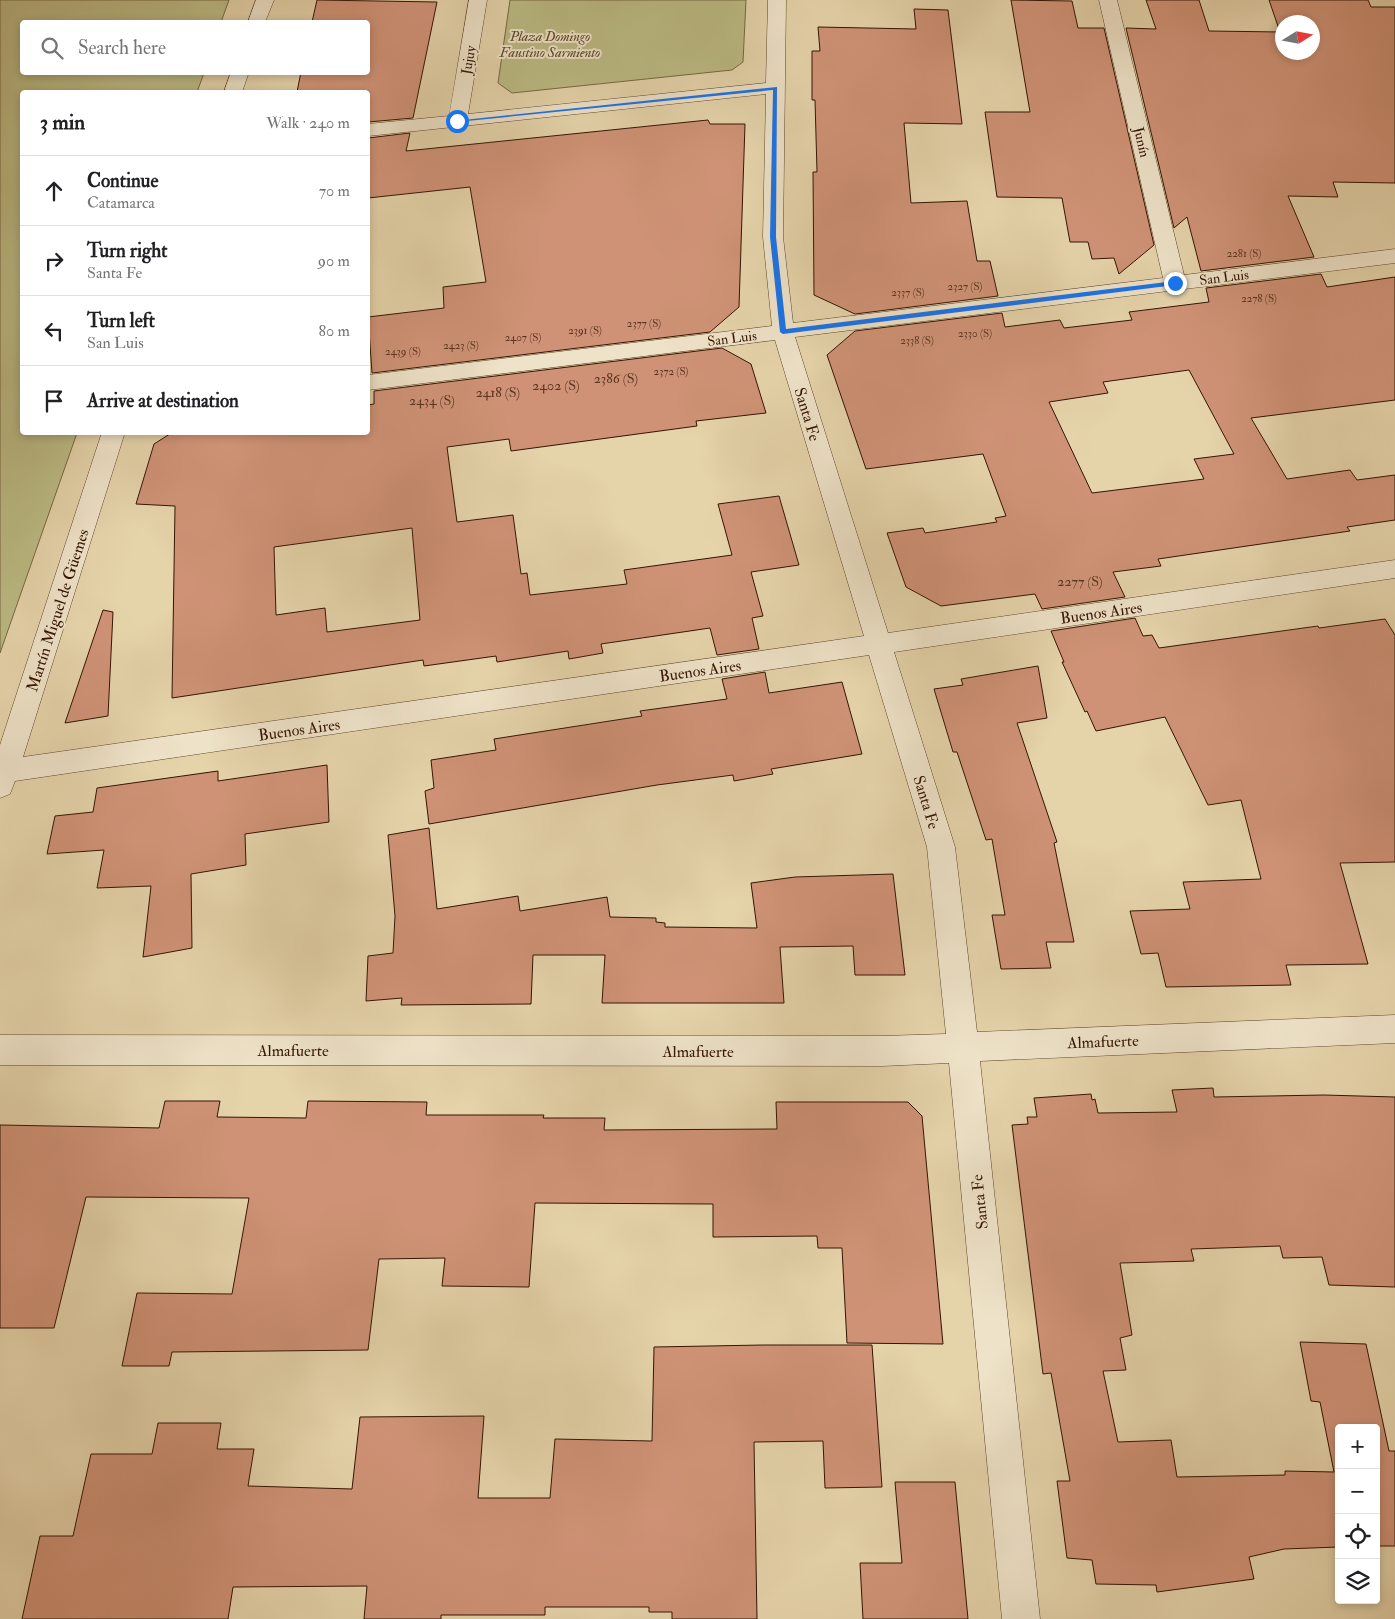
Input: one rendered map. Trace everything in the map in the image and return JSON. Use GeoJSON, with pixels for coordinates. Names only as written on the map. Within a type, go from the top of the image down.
{"type":"FeatureCollection","features":[{"type":"Feature","properties":{"kind":"street"},"geometry":{"type":"LineString","coordinates":[[259,20],[265,0]]}},
{"type":"Feature","properties":{"kind":"street","name":"Jujuy"},"geometry":{"type":"LineString","coordinates":[[457,121],[478,0]]}},
{"type":"Feature","properties":{"kind":"street","name":"Santa Fe"},"geometry":{"type":"LineString","coordinates":[[777,0],[773,237],[783,332],[941,847],[1021,1619]]}},
{"type":"Feature","properties":{"kind":"street","name":"Junín"},"geometry":{"type":"LineString","coordinates":[[1108,0],[1175,283]]}},
{"type":"Feature","properties":{"kind":"street"},"geometry":{"type":"LineString","coordinates":[[234,90],[239,75]]}},
{"type":"Feature","properties":{"kind":"street"},"geometry":{"type":"LineString","coordinates":[[370,130],[776,88]]}},
{"type":"Feature","properties":{"kind":"street","name":"San Luis"},"geometry":{"type":"LineString","coordinates":[[370,383],[1395,256]]}},
{"type":"Feature","properties":{"kind":"street","name":"Martín Miguel de Güemes"},"geometry":{"type":"LineString","coordinates":[[2,779],[113,435]]}},
{"type":"Feature","properties":{"kind":"street","name":"Buenos Aires"},"geometry":{"type":"LineString","coordinates":[[2,779],[879,645],[1395,569]]}},
{"type":"Feature","properties":{"kind":"street","name":"Almafuerte"},"geometry":{"type":"LineString","coordinates":[[0,1050],[882,1051],[1395,1029]]}},
{"type":"Feature","properties":{"kind":"green space"},"geometry":{"type":"Polygon","coordinates":[[[0,0],[229,0],[222,20],[20,20],[20,75],[203,75],[198,90],[20,90],[20,435],[76,435],[0,653],[0,0]]]}},
{"type":"Feature","properties":{"kind":"green space","name":"Plaza Domingo Faustino Sarmiento"},"geometry":{"type":"Polygon","coordinates":[[[510,0],[746,0],[743,62],[732,70],[512,93],[498,83],[510,0]]]}},
{"type":"Feature","properties":{"kind":"building"},"geometry":{"type":"Polygon","coordinates":[[[317,0],[437,2],[413,118],[370,122],[370,90],[297,90],[300,75],[370,75],[370,20],[312,20],[317,0]]]}},
{"type":"Feature","properties":{"kind":"building"},"geometry":{"type":"Polygon","coordinates":[[[1011,0],[1072,1],[1078,28],[1104,28],[1154,245],[1119,274],[1114,258],[1092,259],[1088,242],[1070,242],[1062,198],[997,197],[985,112],[1030,112],[1011,0]]]}},
{"type":"Feature","properties":{"kind":"building"},"geometry":{"type":"Polygon","coordinates":[[[1146,0],[1199,0],[1209,31],[1275,32],[1275,60],[1320,60],[1320,15],[1275,15],[1275,17],[1269,0],[1368,0],[1371,7],[1395,7],[1395,183],[1333,182],[1338,197],[1288,196],[1314,257],[1201,271],[1187,217],[1174,228],[1126,28],[1156,29],[1146,0]]]}},
{"type":"Feature","properties":{"kind":"building"},"geometry":{"type":"Polygon","coordinates":[[[914,9],[948,10],[962,124],[904,123],[911,203],[967,201],[977,261],[990,261],[998,296],[855,314],[814,295],[813,172],[817,172],[815,100],[812,100],[812,51],[820,51],[818,27],[916,29],[914,9]]]}},
{"type":"Feature","properties":{"kind":"building"},"geometry":{"type":"Polygon","coordinates":[[[708,120],[710,124],[745,124],[739,307],[710,332],[372,373],[370,317],[444,308],[443,287],[486,282],[470,187],[370,198],[370,138],[410,133],[406,151],[708,120]]]}},
{"type":"Feature","properties":{"kind":"building"},"geometry":{"type":"Polygon","coordinates":[[[1321,274],[1327,287],[1395,277],[1395,400],[1251,418],[1287,479],[1350,470],[1357,480],[1395,475],[1395,520],[1347,527],[1350,531],[1158,559],[1161,566],[1113,572],[1125,597],[1042,609],[1035,594],[941,606],[906,587],[887,533],[923,528],[925,533],[997,522],[995,518],[1006,516],[983,454],[866,469],[827,355],[855,331],[1002,313],[1005,327],[1060,320],[1064,328],[1132,320],[1129,312],[1209,302],[1206,288],[1321,274]],[[1189,370],[1103,382],[1108,393],[1049,402],[1092,493],[1204,479],[1194,459],[1234,454],[1189,370]]]}},
{"type":"Feature","properties":{"kind":"building"},"geometry":{"type":"Polygon","coordinates":[[[722,348],[751,364],[766,413],[696,421],[697,426],[511,451],[509,439],[447,447],[457,522],[513,515],[521,574],[527,573],[530,595],[627,584],[624,570],[732,555],[718,504],[779,496],[799,565],[751,572],[763,616],[752,618],[759,649],[717,655],[710,628],[601,644],[603,653],[569,659],[568,651],[497,662],[496,656],[424,666],[423,660],[172,698],[175,506],[136,504],[154,444],[168,435],[370,435],[370,405],[374,404],[374,391],[722,348]],[[412,528],[274,547],[276,615],[325,608],[327,632],[420,620],[412,528]]]}},
{"type":"Feature","properties":{"kind":"building"},"geometry":{"type":"Polygon","coordinates":[[[103,610],[113,612],[108,716],[65,723],[103,610]]]}},
{"type":"Feature","properties":{"kind":"building"},"geometry":{"type":"Polygon","coordinates":[[[1135,618],[1143,636],[1152,635],[1159,648],[1318,626],[1319,628],[1385,619],[1395,635],[1395,862],[1340,863],[1368,964],[1286,965],[1291,985],[1166,987],[1158,953],[1141,954],[1130,911],[1190,909],[1183,882],[1261,879],[1241,800],[1208,805],[1165,717],[1096,731],[1087,711],[1085,712],[1062,662],[1064,662],[1051,631],[1135,618]]]}},
{"type":"Feature","properties":{"kind":"building"},"geometry":{"type":"Polygon","coordinates":[[[1038,666],[1047,718],[1017,723],[1057,842],[1054,843],[1074,942],[1046,942],[1051,968],[1001,969],[992,915],[1005,915],[992,839],[986,840],[957,752],[953,752],[934,689],[963,685],[961,679],[1038,666]]]}},
{"type":"Feature","properties":{"kind":"building"},"geometry":{"type":"Polygon","coordinates":[[[765,672],[769,693],[842,682],[862,754],[771,769],[773,774],[734,781],[733,775],[657,785],[429,824],[425,791],[434,788],[431,760],[496,750],[494,739],[642,716],[640,711],[727,699],[722,679],[765,672]]]}},
{"type":"Feature","properties":{"kind":"building"},"geometry":{"type":"Polygon","coordinates":[[[327,765],[329,822],[245,834],[246,865],[191,874],[192,948],[143,957],[151,886],[97,888],[104,850],[47,854],[55,816],[93,812],[97,788],[218,771],[218,781],[327,765]]]}},
{"type":"Feature","properties":{"kind":"building"},"geometry":{"type":"Polygon","coordinates":[[[429,828],[437,909],[518,896],[520,911],[607,897],[610,917],[656,918],[656,922],[665,923],[665,927],[757,928],[751,883],[795,877],[893,874],[905,975],[855,975],[853,946],[780,947],[784,1003],[602,1003],[605,955],[533,955],[531,1004],[401,1005],[402,998],[366,1001],[368,956],[393,953],[395,916],[388,835],[429,828]]]}},
{"type":"Feature","properties":{"kind":"building"},"geometry":{"type":"Polygon","coordinates":[[[1213,1088],[1214,1097],[1324,1095],[1395,1097],[1395,1287],[1329,1285],[1322,1257],[1283,1258],[1280,1246],[1191,1249],[1194,1261],[1120,1263],[1132,1335],[1120,1338],[1126,1370],[1103,1371],[1118,1442],[1171,1440],[1177,1477],[1285,1475],[1285,1471],[1334,1472],[1320,1402],[1311,1401],[1300,1342],[1366,1344],[1389,1451],[1395,1451],[1395,1546],[1380,1546],[1380,1424],[1335,1424],[1335,1547],[1284,1549],[1249,1557],[1254,1579],[1157,1592],[1156,1585],[1096,1584],[1092,1560],[1067,1558],[1057,1481],[1070,1481],[1051,1373],[1043,1374],[1012,1125],[1028,1124],[1027,1117],[1037,1117],[1034,1098],[1091,1094],[1092,1100],[1095,1099],[1098,1113],[1177,1112],[1172,1090],[1213,1088]]]}},
{"type":"Feature","properties":{"kind":"building"},"geometry":{"type":"Polygon","coordinates":[[[165,1101],[220,1101],[217,1117],[306,1118],[308,1101],[427,1102],[426,1115],[544,1115],[543,1118],[605,1118],[604,1130],[777,1129],[776,1102],[908,1102],[922,1116],[943,1344],[847,1343],[842,1248],[818,1248],[817,1236],[713,1237],[713,1204],[535,1203],[529,1287],[442,1286],[445,1258],[379,1259],[368,1350],[172,1352],[169,1366],[122,1366],[137,1293],[232,1294],[249,1198],[86,1197],[54,1328],[0,1328],[0,1125],[159,1128],[165,1101]]]}},
{"type":"Feature","properties":{"kind":"building"},"geometry":{"type":"Polygon","coordinates":[[[872,1345],[882,1487],[825,1488],[823,1441],[754,1442],[757,1619],[672,1619],[672,1612],[649,1612],[649,1607],[545,1607],[545,1615],[441,1615],[441,1619],[364,1619],[367,1586],[233,1587],[228,1619],[22,1619],[40,1536],[73,1536],[91,1454],[152,1454],[158,1423],[221,1423],[217,1449],[254,1449],[248,1486],[352,1489],[360,1417],[484,1416],[478,1498],[550,1498],[555,1439],[652,1441],[654,1347],[872,1345]]]}},
{"type":"Feature","properties":{"kind":"building"},"geometry":{"type":"Polygon","coordinates":[[[895,1482],[955,1482],[968,1619],[863,1619],[860,1563],[902,1563],[895,1482]]]}},
{"type":"Feature","properties":{"kind":"route"},"geometry":{"type":"LineString","coordinates":[[457,121],[776,88],[773,237],[783,332],[1175,283]]}}]}
